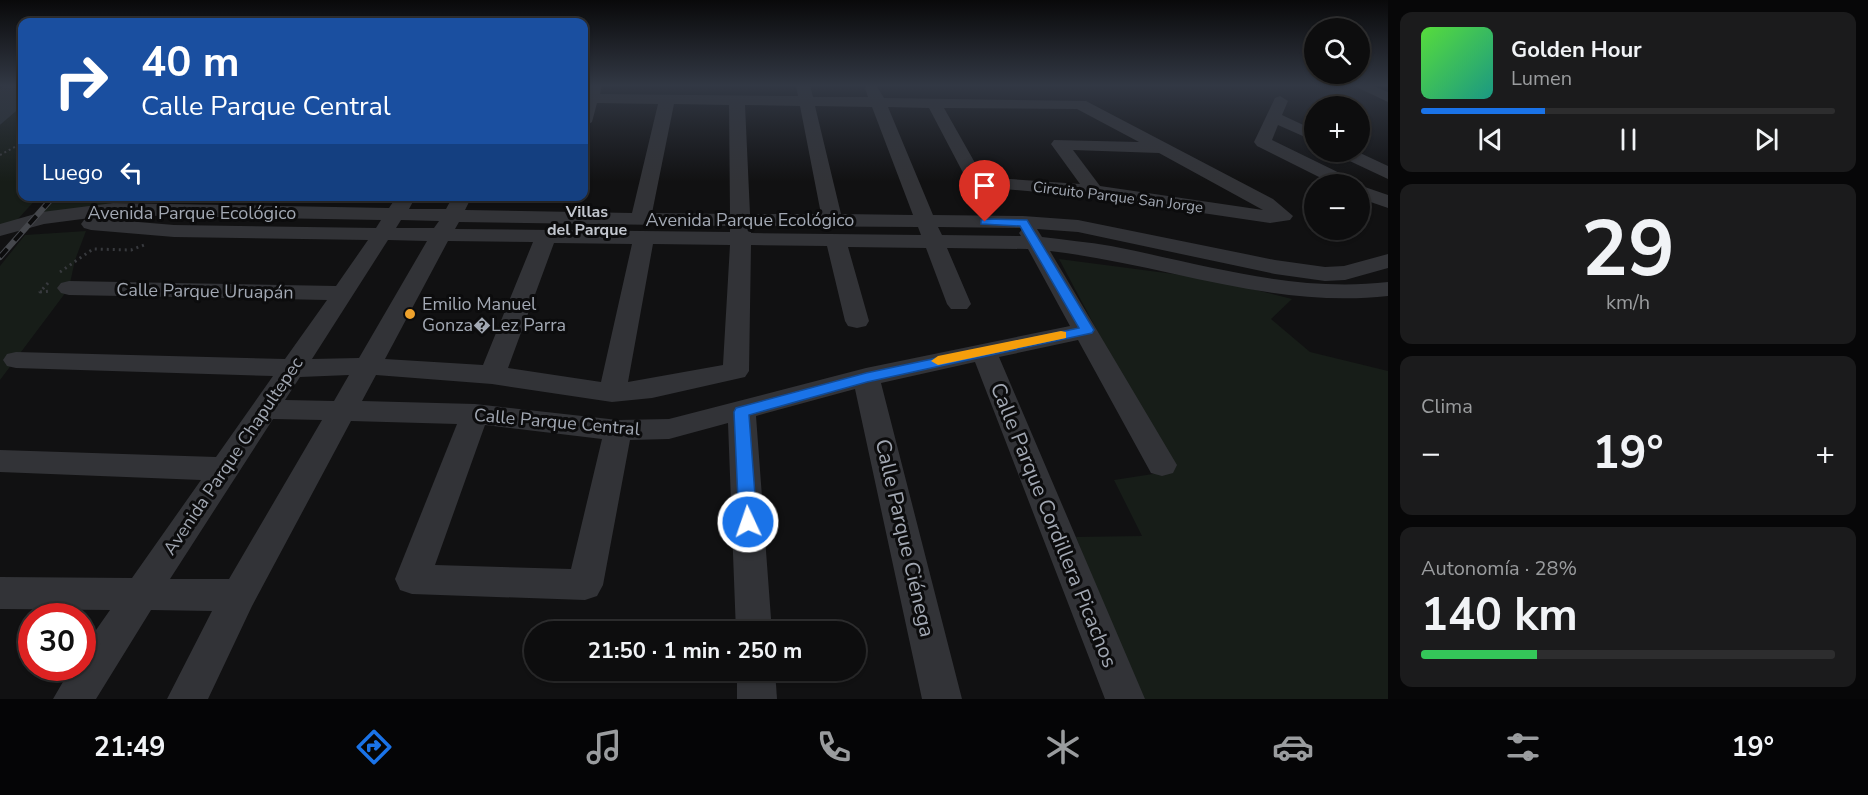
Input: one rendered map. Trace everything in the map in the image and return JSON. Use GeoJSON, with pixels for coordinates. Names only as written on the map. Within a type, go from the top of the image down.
{"type":"FeatureCollection","features":[{"type":"Feature","properties":{"kind":"street"},"geometry":{"type":"LineString","coordinates":[[612,393],[663,118]]}},
{"type":"Feature","properties":{"kind":"street"},"geometry":{"type":"LineString","coordinates":[[737,118],[740,229]]}},
{"type":"Feature","properties":{"kind":"street"},"geometry":{"type":"LineString","coordinates":[[810,118],[834,231],[857,321]]}},
{"type":"Feature","properties":{"kind":"street"},"geometry":{"type":"LineString","coordinates":[[883,118],[959,304]]}},
{"type":"Feature","properties":{"kind":"street","name":"Circuito Parque San Jorge"},"geometry":{"type":"LineString","coordinates":[[942,118],[977,182],[1094,191],[1270,217],[1283,216],[1266,203],[1106,118]]}},
{"type":"Feature","properties":{"kind":"street"},"geometry":{"type":"LineString","coordinates":[[1272,118],[1263,142],[1327,174]]}},
{"type":"Feature","properties":{"kind":"street"},"geometry":{"type":"LineString","coordinates":[[1289,118],[1304,129]]}},
{"type":"Feature","properties":{"kind":"street"},"geometry":{"type":"LineString","coordinates":[[1094,191],[1060,144],[1164,148]]}},
{"type":"Feature","properties":{"kind":"street"},"geometry":{"type":"LineString","coordinates":[[1365,162],[1388,173]]}},
{"type":"Feature","properties":{"kind":"street"},"geometry":{"type":"LineString","coordinates":[[1370,195],[1388,202]]}},
{"type":"Feature","properties":{"kind":"street"},"geometry":{"type":"LineString","coordinates":[[492,375],[554,201]]}},
{"type":"Feature","properties":{"kind":"street","name":"Avenida Parque Ecológico"},"geometry":{"type":"LineString","coordinates":[[0,237],[93,217],[174,231],[395,215]]}},
{"type":"Feature","properties":{"kind":"street","name":"Avenida Parque Chapultepec"},"geometry":{"type":"LineString","coordinates":[[73,699],[140,593],[267,409],[340,293],[395,215]]}},
{"type":"Feature","properties":{"kind":"street"},"geometry":{"type":"LineString","coordinates":[[187,699],[239,595],[453,215]]}},
{"type":"Feature","properties":{"kind":"street","name":"Avenida Parque Ecológico"},"geometry":{"type":"LineString","coordinates":[[0,230],[42,218],[453,215],[547,226],[834,231],[935,241],[1029,233],[1078,226],[1263,264],[1325,274],[1365,268],[1388,261]]}},
{"type":"Feature","properties":{"kind":"street","name":"Avenida Parque Ecológico"},"geometry":{"type":"LineString","coordinates":[[834,231],[927,221],[1029,233],[1105,252],[1304,291],[1370,293],[1388,289]]}},
{"type":"Feature","properties":{"kind":"street","name":"Calle Parque Central"},"geometry":{"type":"LineString","coordinates":[[16,360],[294,368],[366,366],[492,375],[612,393],[652,389],[736,371],[740,229]]}},
{"type":"Feature","properties":{"kind":"street"},"geometry":{"type":"LineString","coordinates":[[1029,233],[1087,330],[1162,465]]}},
{"type":"Feature","properties":{"kind":"street"},"geometry":{"type":"LineString","coordinates":[[1365,268],[1388,281]]}},
{"type":"Feature","properties":{"kind":"street","name":"Calle Parque Uruapán"},"geometry":{"type":"LineString","coordinates":[[69,288],[340,293]]}},
{"type":"Feature","properties":{"kind":"street","name":"Calle Parque Central"},"geometry":{"type":"LineString","coordinates":[[267,409],[475,414],[618,430],[669,429],[742,412],[866,377],[982,350],[1087,330]]}},
{"type":"Feature","properties":{"kind":"street","name":"Calle Parque Cordillera Picachos"},"geometry":{"type":"LineString","coordinates":[[982,350],[1125,699]]}},
{"type":"Feature","properties":{"kind":"street","name":"Calle Parque Ciénega"},"geometry":{"type":"LineString","coordinates":[[866,377],[942,699]]}},
{"type":"Feature","properties":{"kind":"street"},"geometry":{"type":"LineString","coordinates":[[742,412],[753,621]]}},
{"type":"Feature","properties":{"kind":"street"},"geometry":{"type":"LineString","coordinates":[[475,414],[412,579],[585,585],[618,430]]}},
{"type":"Feature","properties":{"kind":"street"},"geometry":{"type":"LineString","coordinates":[[0,460],[225,469]]}},
{"type":"Feature","properties":{"kind":"street"},"geometry":{"type":"LineString","coordinates":[[0,593],[239,595]]}},
{"type":"Feature","properties":{"kind":"street"},"geometry":{"type":"LineString","coordinates":[[756,681],[757,699]]}},
{"type":"Feature","properties":{"kind":"path"},"geometry":{"type":"LineString","coordinates":[[0,155],[18,145]]}},
{"type":"Feature","properties":{"kind":"path"},"geometry":{"type":"LineString","coordinates":[[69,288],[40,292],[67,266],[93,249],[130,250],[174,231]]}},
{"type":"Feature","properties":{"kind":"shaded area"},"geometry":{"type":"Polygon","coordinates":[[[0,118],[9,118],[0,125],[0,118]]]}},
{"type":"Feature","properties":{"kind":"shaded area"},"geometry":{"type":"Polygon","coordinates":[[[9,118],[18,118],[18,201],[34,201],[17,220],[0,225],[0,125],[9,118]]]}},
{"type":"Feature","properties":{"kind":"shaded area"},"geometry":{"type":"Polygon","coordinates":[[[52,201],[112,201],[103,212],[37,218],[52,201]]]}},
{"type":"Feature","properties":{"kind":"shaded area"},"geometry":{"type":"Polygon","coordinates":[[[86,231],[75,260],[69,288],[0,380],[0,266],[25,235],[86,231]]]}},
{"type":"Feature","properties":{"kind":"shaded area"},"geometry":{"type":"Polygon","coordinates":[[[1059,259],[1212,279],[1292,299],[1271,319],[1310,352],[1388,371],[1388,699],[1141,699],[1076,537],[1142,536],[1114,480],[1172,471],[1059,259]]]}},
{"type":"Feature","properties":{"kind":"railway"},"geometry":{"type":"LineString","coordinates":[[0,257],[50,201]]}},
{"type":"Feature","properties":{"kind":"slow traffic"},"geometry":{"type":"LineString","coordinates":[[938,361],[1061,335]]}},
{"type":"Feature","properties":{"kind":"place","name":"Emilio Manuel Gonza�Lez Parra"},"geometry":{"type":"Point","coordinates":[410,314]}},
{"type":"Feature","properties":{"kind":"district","name":"Villas del Parque"},"geometry":{"type":"Point","coordinates":[587,220]}},
{"type":"Feature","properties":{"kind":"route"},"geometry":{"type":"LineString","coordinates":[[748,522],[742,412],[866,377],[982,350],[1087,330],[1023,222],[985,222]]}}]}
